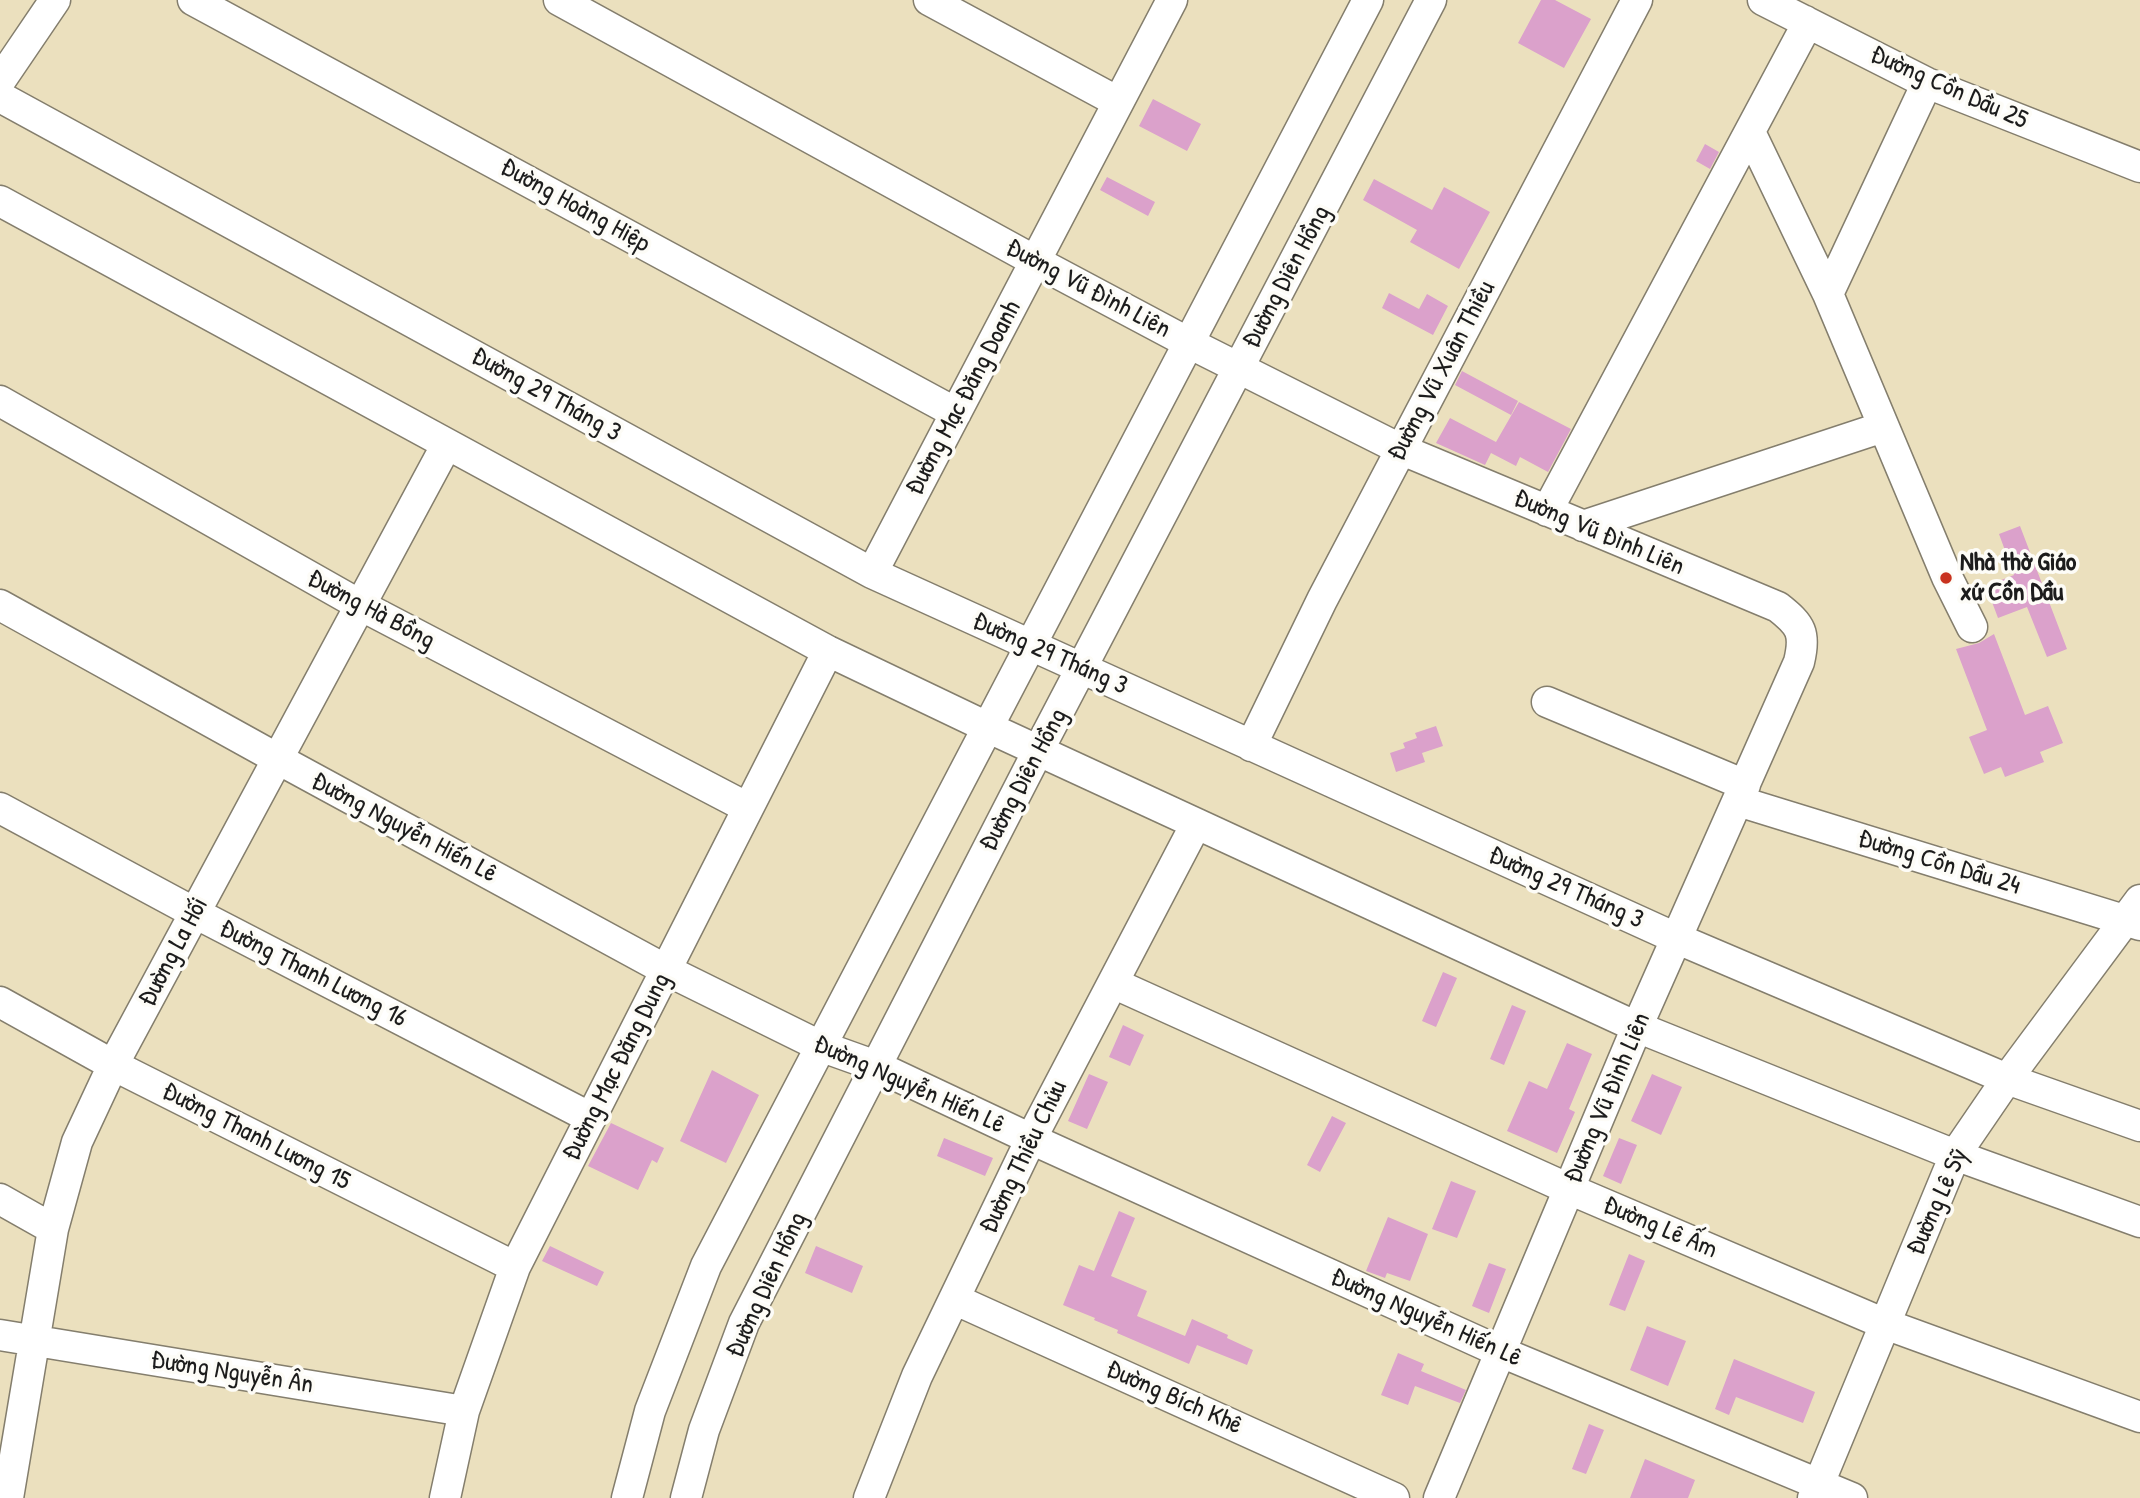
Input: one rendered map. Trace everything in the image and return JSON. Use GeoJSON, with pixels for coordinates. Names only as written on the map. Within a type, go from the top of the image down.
{"type":"FeatureCollection","features":[{"type":"Feature","properties":{"kind":"street"},"geometry":{"type":"LineString","coordinates":[[0,81],[55,0]]}},
{"type":"Feature","properties":{"kind":"street","name":"Đường Hoàng Hiệp"},"geometry":{"type":"LineString","coordinates":[[193,0],[956,413]]}},
{"type":"Feature","properties":{"kind":"street","name":"Đường Vũ Đình Liên"},"geometry":{"type":"LineString","coordinates":[[559,0],[1035,261],[1239,369],[1400,449],[1778,607],[1796,621],[1804,641],[1799,662],[1637,1027],[1439,1498]]}},
{"type":"Feature","properties":{"kind":"street"},"geometry":{"type":"LineString","coordinates":[[929,0],[1118,103]]}},
{"type":"Feature","properties":{"kind":"street","name":"Đường Mạc Đăng Doanh"},"geometry":{"type":"LineString","coordinates":[[872,573],[1172,0]]}},
{"type":"Feature","properties":{"kind":"street"},"geometry":{"type":"LineString","coordinates":[[627,1498],[650,1411],[706,1266],[1368,0]]}},
{"type":"Feature","properties":{"kind":"street","name":"Đường Diên Hồng"},"geometry":{"type":"LineString","coordinates":[[686,1498],[704,1430],[744,1323],[1038,751],[1431,0]]}},
{"type":"Feature","properties":{"kind":"street","name":"Đường Vũ Xuân Thiều"},"geometry":{"type":"LineString","coordinates":[[1251,746],[1400,449],[1637,0]]}},
{"type":"Feature","properties":{"kind":"street","name":"Đường Cồn Dầu 25"},"geometry":{"type":"LineString","coordinates":[[1763,0],[1927,83],[2140,167]]}},
{"type":"Feature","properties":{"kind":"street"},"geometry":{"type":"LineString","coordinates":[[1547,511],[1804,30],[1805,21]]}},
{"type":"Feature","properties":{"kind":"street"},"geometry":{"type":"LineString","coordinates":[[1828,294],[1927,83]]}},
{"type":"Feature","properties":{"kind":"street","name":"Đường 29 Tháng 3"},"geometry":{"type":"LineString","coordinates":[[0,97],[872,573],[1678,939],[2007,1079],[2140,1126]]}},
{"type":"Feature","properties":{"kind":"street"},"geometry":{"type":"LineString","coordinates":[[1750,132],[1828,294],[1947,577],[1972,627]]}},
{"type":"Feature","properties":{"kind":"street"},"geometry":{"type":"LineString","coordinates":[[0,201],[828,651],[987,727],[1637,1027],[1955,1155],[2140,1222]]}},
{"type":"Feature","properties":{"kind":"street","name":"Đường Hà Bồng"},"geometry":{"type":"LineString","coordinates":[[0,401],[360,605],[748,808]]}},
{"type":"Feature","properties":{"kind":"street"},"geometry":{"type":"LineString","coordinates":[[1583,526],[1883,427]]}},
{"type":"Feature","properties":{"kind":"street","name":"Đường La Hối"},"geometry":{"type":"LineString","coordinates":[[8,1498],[53,1229],[77,1142],[113,1065],[447,444]]}},
{"type":"Feature","properties":{"kind":"street","name":"Đường Nguyễn Hiến Lê"},"geometry":{"type":"LineString","coordinates":[[0,605],[666,970],[820,1046],[876,1066],[1031,1139],[1815,1492],[1852,1498]]}},
{"type":"Feature","properties":{"kind":"street","name":"Đường Mạc Đăng Dung"},"geometry":{"type":"LineString","coordinates":[[445,1498],[464,1411],[515,1267],[828,651]]}},
{"type":"Feature","properties":{"kind":"street","name":"Đường Cồn Dầu 24"},"geometry":{"type":"LineString","coordinates":[[1547,702],[1742,793],[2135,915]]}},
{"type":"Feature","properties":{"kind":"street","name":"Đường Thanh Lương 16"},"geometry":{"type":"LineString","coordinates":[[0,808],[195,913],[591,1118]]}},
{"type":"Feature","properties":{"kind":"street","name":"Đường Thiều Chửu"},"geometry":{"type":"LineString","coordinates":[[869,1498],[918,1376],[1031,1139],[1196,824]]}},
{"type":"Feature","properties":{"kind":"street","name":"Đường Lê Sỹ"},"geometry":{"type":"LineString","coordinates":[[1815,1492],[1955,1155],[2007,1079],[2135,915]]}},
{"type":"Feature","properties":{"kind":"street","name":"Đường Lê Ấm"},"geometry":{"type":"LineString","coordinates":[[1113,983],[1569,1189],[1885,1324],[2140,1417]]}},
{"type":"Feature","properties":{"kind":"street","name":"Đường Thanh Lương 15"},"geometry":{"type":"LineString","coordinates":[[0,1002],[113,1065],[515,1267]]}},
{"type":"Feature","properties":{"kind":"street"},"geometry":{"type":"LineString","coordinates":[[0,1199],[53,1229]]}},
{"type":"Feature","properties":{"kind":"street","name":"Đường Bích Khê"},"geometry":{"type":"LineString","coordinates":[[954,1299],[1394,1498]]}},
{"type":"Feature","properties":{"kind":"street","name":"Đường Nguyễn Ân"},"geometry":{"type":"LineString","coordinates":[[0,1335],[464,1411]]}},
{"type":"Feature","properties":{"kind":"building"},"geometry":{"type":"Polygon","coordinates":[[[1541,0],[1555,0],[1591,19],[1564,68],[1518,43],[1541,0]]]}},
{"type":"Feature","properties":{"kind":"building"},"geometry":{"type":"Polygon","coordinates":[[[1153,99],[1201,124],[1187,151],[1139,126],[1153,99]]]}},
{"type":"Feature","properties":{"kind":"building"},"geometry":{"type":"Polygon","coordinates":[[[1705,144],[1719,152],[1710,169],[1696,161],[1705,144]]]}},
{"type":"Feature","properties":{"kind":"building"},"geometry":{"type":"Polygon","coordinates":[[[1107,177],[1155,202],[1148,216],[1100,190],[1107,177]]]}},
{"type":"Feature","properties":{"kind":"building"},"geometry":{"type":"Polygon","coordinates":[[[1374,179],[1432,210],[1444,187],[1490,212],[1459,269],[1410,242],[1417,230],[1363,200],[1374,179]]]}},
{"type":"Feature","properties":{"kind":"building"},"geometry":{"type":"Polygon","coordinates":[[[1389,293],[1419,309],[1427,294],[1448,306],[1433,335],[1382,308],[1389,293]]]}},
{"type":"Feature","properties":{"kind":"building"},"geometry":{"type":"Polygon","coordinates":[[[1462,371],[1518,401],[1511,415],[1455,385],[1462,371]]]}},
{"type":"Feature","properties":{"kind":"building"},"geometry":{"type":"Polygon","coordinates":[[[1519,402],[1571,429],[1548,472],[1520,457],[1516,466],[1491,453],[1485,465],[1436,443],[1450,418],[1496,442],[1519,402]]]}},
{"type":"Feature","properties":{"kind":"building"},"geometry":{"type":"Polygon","coordinates":[[[2020,526],[2067,649],[2047,657],[2027,607],[1998,618],[1986,586],[2014,575],[1999,534],[2020,526]]]}},
{"type":"Feature","properties":{"kind":"building"},"geometry":{"type":"Polygon","coordinates":[[[1994,634],[2025,715],[2048,706],[2063,743],[2040,752],[2044,762],[2005,777],[2001,767],[1984,774],[1969,737],[1987,730],[1956,649],[1979,643],[1994,634]]]}},
{"type":"Feature","properties":{"kind":"building"},"geometry":{"type":"Polygon","coordinates":[[[1436,726],[1443,746],[1422,753],[1425,762],[1396,772],[1390,753],[1405,748],[1403,743],[1417,738],[1415,733],[1436,726]]]}},
{"type":"Feature","properties":{"kind":"building"},"geometry":{"type":"Polygon","coordinates":[[[1443,972],[1457,978],[1436,1027],[1422,1021],[1443,972]]]}},
{"type":"Feature","properties":{"kind":"building"},"geometry":{"type":"Polygon","coordinates":[[[1512,1005],[1526,1011],[1504,1065],[1490,1059],[1512,1005]]]}},
{"type":"Feature","properties":{"kind":"building"},"geometry":{"type":"Polygon","coordinates":[[[1123,1025],[1144,1035],[1130,1066],[1109,1057],[1123,1025]]]}},
{"type":"Feature","properties":{"kind":"building"},"geometry":{"type":"Polygon","coordinates":[[[1567,1043],[1592,1054],[1569,1109],[1575,1112],[1557,1153],[1507,1131],[1529,1081],[1547,1089],[1567,1043]]]}},
{"type":"Feature","properties":{"kind":"building"},"geometry":{"type":"Polygon","coordinates":[[[712,1070],[759,1095],[726,1163],[680,1141],[712,1070]]]}},
{"type":"Feature","properties":{"kind":"building"},"geometry":{"type":"Polygon","coordinates":[[[1089,1074],[1108,1082],[1087,1129],[1068,1121],[1089,1074]]]}},
{"type":"Feature","properties":{"kind":"building"},"geometry":{"type":"Polygon","coordinates":[[[1652,1074],[1682,1087],[1661,1135],[1631,1121],[1652,1074]]]}},
{"type":"Feature","properties":{"kind":"building"},"geometry":{"type":"Polygon","coordinates":[[[1332,1116],[1346,1123],[1320,1172],[1307,1165],[1332,1116]]]}},
{"type":"Feature","properties":{"kind":"building"},"geometry":{"type":"Polygon","coordinates":[[[611,1123],[664,1148],[657,1163],[652,1160],[638,1190],[588,1166],[611,1123]]]}},
{"type":"Feature","properties":{"kind":"building"},"geometry":{"type":"Polygon","coordinates":[[[944,1138],[993,1158],[985,1176],[937,1156],[944,1138]]]}},
{"type":"Feature","properties":{"kind":"building"},"geometry":{"type":"Polygon","coordinates":[[[1619,1138],[1637,1145],[1621,1184],[1603,1176],[1619,1138]]]}},
{"type":"Feature","properties":{"kind":"building"},"geometry":{"type":"Polygon","coordinates":[[[1451,1181],[1476,1191],[1457,1238],[1432,1229],[1451,1181]]]}},
{"type":"Feature","properties":{"kind":"building"},"geometry":{"type":"Polygon","coordinates":[[[1119,1211],[1135,1218],[1111,1276],[1147,1291],[1137,1316],[1185,1336],[1192,1319],[1228,1335],[1227,1338],[1253,1350],[1247,1365],[1197,1345],[1189,1364],[1117,1333],[1118,1330],[1094,1320],[1095,1318],[1063,1305],[1079,1265],[1094,1271],[1119,1211]]]}},
{"type":"Feature","properties":{"kind":"building"},"geometry":{"type":"Polygon","coordinates":[[[1388,1217],[1428,1234],[1410,1281],[1387,1273],[1385,1278],[1366,1271],[1388,1217]]]}},
{"type":"Feature","properties":{"kind":"building"},"geometry":{"type":"Polygon","coordinates":[[[550,1246],[604,1272],[597,1286],[542,1261],[550,1246]]]}},
{"type":"Feature","properties":{"kind":"building"},"geometry":{"type":"Polygon","coordinates":[[[816,1246],[863,1266],[852,1293],[805,1273],[816,1246]]]}},
{"type":"Feature","properties":{"kind":"building"},"geometry":{"type":"Polygon","coordinates":[[[1629,1254],[1645,1261],[1625,1311],[1609,1305],[1629,1254]]]}},
{"type":"Feature","properties":{"kind":"building"},"geometry":{"type":"Polygon","coordinates":[[[1489,1263],[1506,1269],[1489,1313],[1472,1306],[1489,1263]]]}},
{"type":"Feature","properties":{"kind":"building"},"geometry":{"type":"Polygon","coordinates":[[[1647,1326],[1686,1341],[1668,1386],[1630,1370],[1647,1326]]]}},
{"type":"Feature","properties":{"kind":"building"},"geometry":{"type":"Polygon","coordinates":[[[1398,1353],[1424,1364],[1421,1371],[1466,1390],[1460,1403],[1415,1386],[1408,1405],[1381,1395],[1398,1353]]]}},
{"type":"Feature","properties":{"kind":"building"},"geometry":{"type":"Polygon","coordinates":[[[1734,1359],[1815,1392],[1803,1423],[1736,1397],[1729,1415],[1715,1409],[1734,1359]]]}},
{"type":"Feature","properties":{"kind":"building"},"geometry":{"type":"Polygon","coordinates":[[[1589,1424],[1604,1430],[1586,1474],[1572,1469],[1589,1424]]]}},
{"type":"Feature","properties":{"kind":"building"},"geometry":{"type":"Polygon","coordinates":[[[1645,1459],[1695,1480],[1688,1498],[1630,1498],[1645,1459]]]}},
{"type":"Feature","properties":{"kind":"place","name":"Nhà thờ Giáo xứ Cồn Dầu"},"geometry":{"type":"Point","coordinates":[1946,578]}}]}
